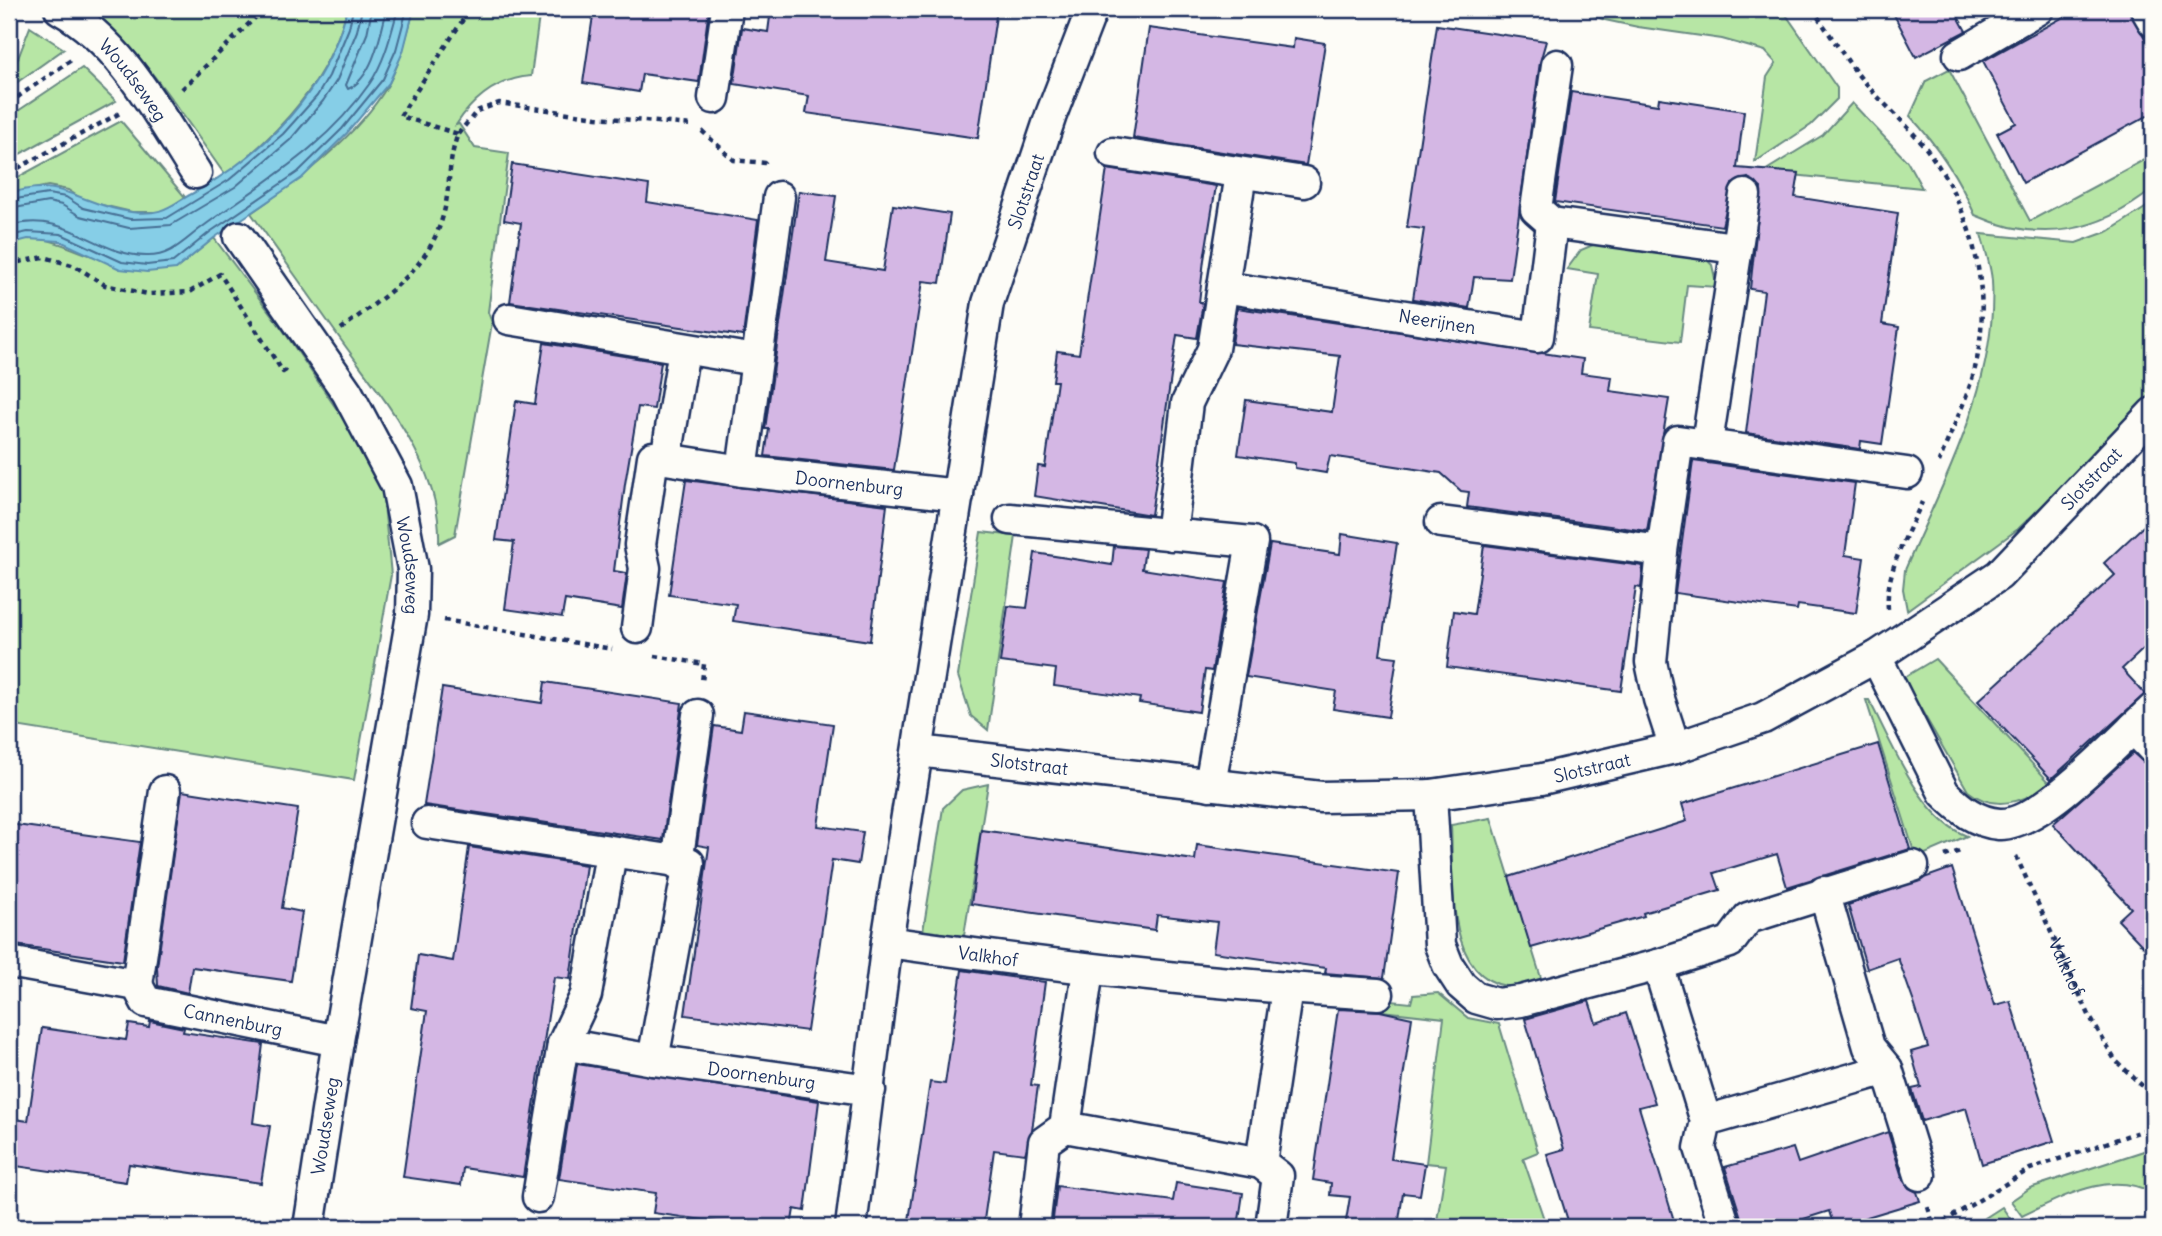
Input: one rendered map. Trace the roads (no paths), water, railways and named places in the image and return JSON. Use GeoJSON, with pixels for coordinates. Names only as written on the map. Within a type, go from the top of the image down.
{"type":"FeatureCollection","features":[{"type":"Feature","properties":{"kind":"street","name":"Woudseweg"},"geometry":{"type":"LineString","coordinates":[[60,9],[100,40],[126,66],[196,173]]}},
{"type":"Feature","properties":{"kind":"street"},"geometry":{"type":"LineString","coordinates":[[714,98],[727,9]]}},
{"type":"Feature","properties":{"kind":"street","name":"Slotstraat"},"geometry":{"type":"LineString","coordinates":[[850,1227],[870,1090],[887,942],[988,303],[1051,115],[1092,9]]}},
{"type":"Feature","properties":{"kind":"street"},"geometry":{"type":"LineString","coordinates":[[1959,55],[2038,9]]}},
{"type":"Feature","properties":{"kind":"street"},"geometry":{"type":"LineString","coordinates":[[2146,9],[2153,21]]}},
{"type":"Feature","properties":{"kind":"street"},"geometry":{"type":"LineString","coordinates":[[1557,65],[1536,209],[1552,223],[1735,248]]}},
{"type":"Feature","properties":{"kind":"street"},"geometry":{"type":"LineString","coordinates":[[1113,153],[1304,182]]}},
{"type":"Feature","properties":{"kind":"street"},"geometry":{"type":"LineString","coordinates":[[1171,535],[1187,403],[1213,349],[1241,174]]}},
{"type":"Feature","properties":{"kind":"street"},"geometry":{"type":"LineString","coordinates":[[1707,443],[1745,195]]}},
{"type":"Feature","properties":{"kind":"street"},"geometry":{"type":"LineString","coordinates":[[742,471],[779,197]]}},
{"type":"Feature","properties":{"kind":"street","name":"Neerijnen"},"geometry":{"type":"LineString","coordinates":[[1223,287],[1538,337],[1552,223]]}},
{"type":"Feature","properties":{"kind":"street","name":"Woudseweg"},"geometry":{"type":"LineString","coordinates":[[239,237],[347,391],[397,486],[412,569],[412,615],[338,1041],[309,1227]]}},
{"type":"Feature","properties":{"kind":"street"},"geometry":{"type":"LineString","coordinates":[[509,319],[755,360]]}},
{"type":"Feature","properties":{"kind":"street"},"geometry":{"type":"LineString","coordinates":[[634,644],[645,568],[640,545],[653,457],[666,459],[684,349]]}},
{"type":"Feature","properties":{"kind":"street","name":"Slotstraat"},"geometry":{"type":"LineString","coordinates":[[918,751],[1321,797],[1431,795],[1542,779],[1675,748],[1763,718],[1886,650],[1999,575],[2153,413]]}},
{"type":"Feature","properties":{"kind":"street"},"geometry":{"type":"LineString","coordinates":[[1675,748],[1659,699],[1651,662],[1662,551],[1678,441],[1707,443],[1917,482]]}},
{"type":"Feature","properties":{"kind":"street","name":"Doornenburg"},"geometry":{"type":"LineString","coordinates":[[666,459],[742,471],[958,495]]}},
{"type":"Feature","properties":{"kind":"street"},"geometry":{"type":"LineString","coordinates":[[1010,519],[1252,542],[1210,785]]}},
{"type":"Feature","properties":{"kind":"street"},"geometry":{"type":"LineString","coordinates":[[1441,522],[1662,551]]}},
{"type":"Feature","properties":{"kind":"street"},"geometry":{"type":"LineString","coordinates":[[1886,650],[1944,793],[1961,810],[1981,820],[2002,824],[2033,815],[2143,719],[2153,749]]}},
{"type":"Feature","properties":{"kind":"street"},"geometry":{"type":"LineString","coordinates":[[677,863],[698,715]]}},
{"type":"Feature","properties":{"kind":"street"},"geometry":{"type":"LineString","coordinates":[[137,985],[165,791]]}},
{"type":"Feature","properties":{"kind":"street"},"geometry":{"type":"LineString","coordinates":[[1431,795],[1440,945],[1461,985],[1476,998],[1497,1004],[1521,1001],[1658,965],[1730,942],[1748,918],[1913,866]]}},
{"type":"Feature","properties":{"kind":"street"},"geometry":{"type":"LineString","coordinates":[[427,823],[689,863],[653,1060]]}},
{"type":"Feature","properties":{"kind":"street"},"geometry":{"type":"LineString","coordinates":[[538,1197],[563,1044],[586,995],[611,853]]}},
{"type":"Feature","properties":{"kind":"street"},"geometry":{"type":"LineString","coordinates":[[1825,892],[1869,1047],[1887,1069],[1920,1175]]}},
{"type":"Feature","properties":{"kind":"street","name":"Valkhof"},"geometry":{"type":"LineString","coordinates":[[887,942],[1088,970],[1287,989],[1378,994]]}},
{"type":"Feature","properties":{"kind":"street","name":"Cannenburg"},"geometry":{"type":"LineString","coordinates":[[9,962],[137,985],[146,1002],[338,1041]]}},
{"type":"Feature","properties":{"kind":"street"},"geometry":{"type":"LineString","coordinates":[[1658,965],[1706,1121],[1700,1148],[1725,1227]]}},
{"type":"Feature","properties":{"kind":"street"},"geometry":{"type":"LineString","coordinates":[[1065,1127],[1088,970]]}},
{"type":"Feature","properties":{"kind":"street"},"geometry":{"type":"LineString","coordinates":[[1261,1163],[1287,989]]}},
{"type":"Feature","properties":{"kind":"street","name":"Doornenburg"},"geometry":{"type":"LineString","coordinates":[[563,1044],[653,1060],[870,1090]]}},
{"type":"Feature","properties":{"kind":"street"},"geometry":{"type":"LineString","coordinates":[[1706,1121],[1887,1069]]}},
{"type":"Feature","properties":{"kind":"street"},"geometry":{"type":"LineString","coordinates":[[1034,1227],[1044,1142],[1065,1127],[1261,1163],[1278,1176],[1271,1227]]}},
{"type":"Feature","properties":{"kind":"water"},"geometry":{"type":"Polygon","coordinates":[[[347,9],[414,9],[403,52],[389,83],[347,133],[302,178],[214,238],[176,269],[147,272],[120,269],[60,241],[28,239],[9,244],[9,194],[27,189],[58,190],[114,209],[151,213],[172,206],[221,176],[269,138],[309,92],[338,39],[347,9]]]}}]}
